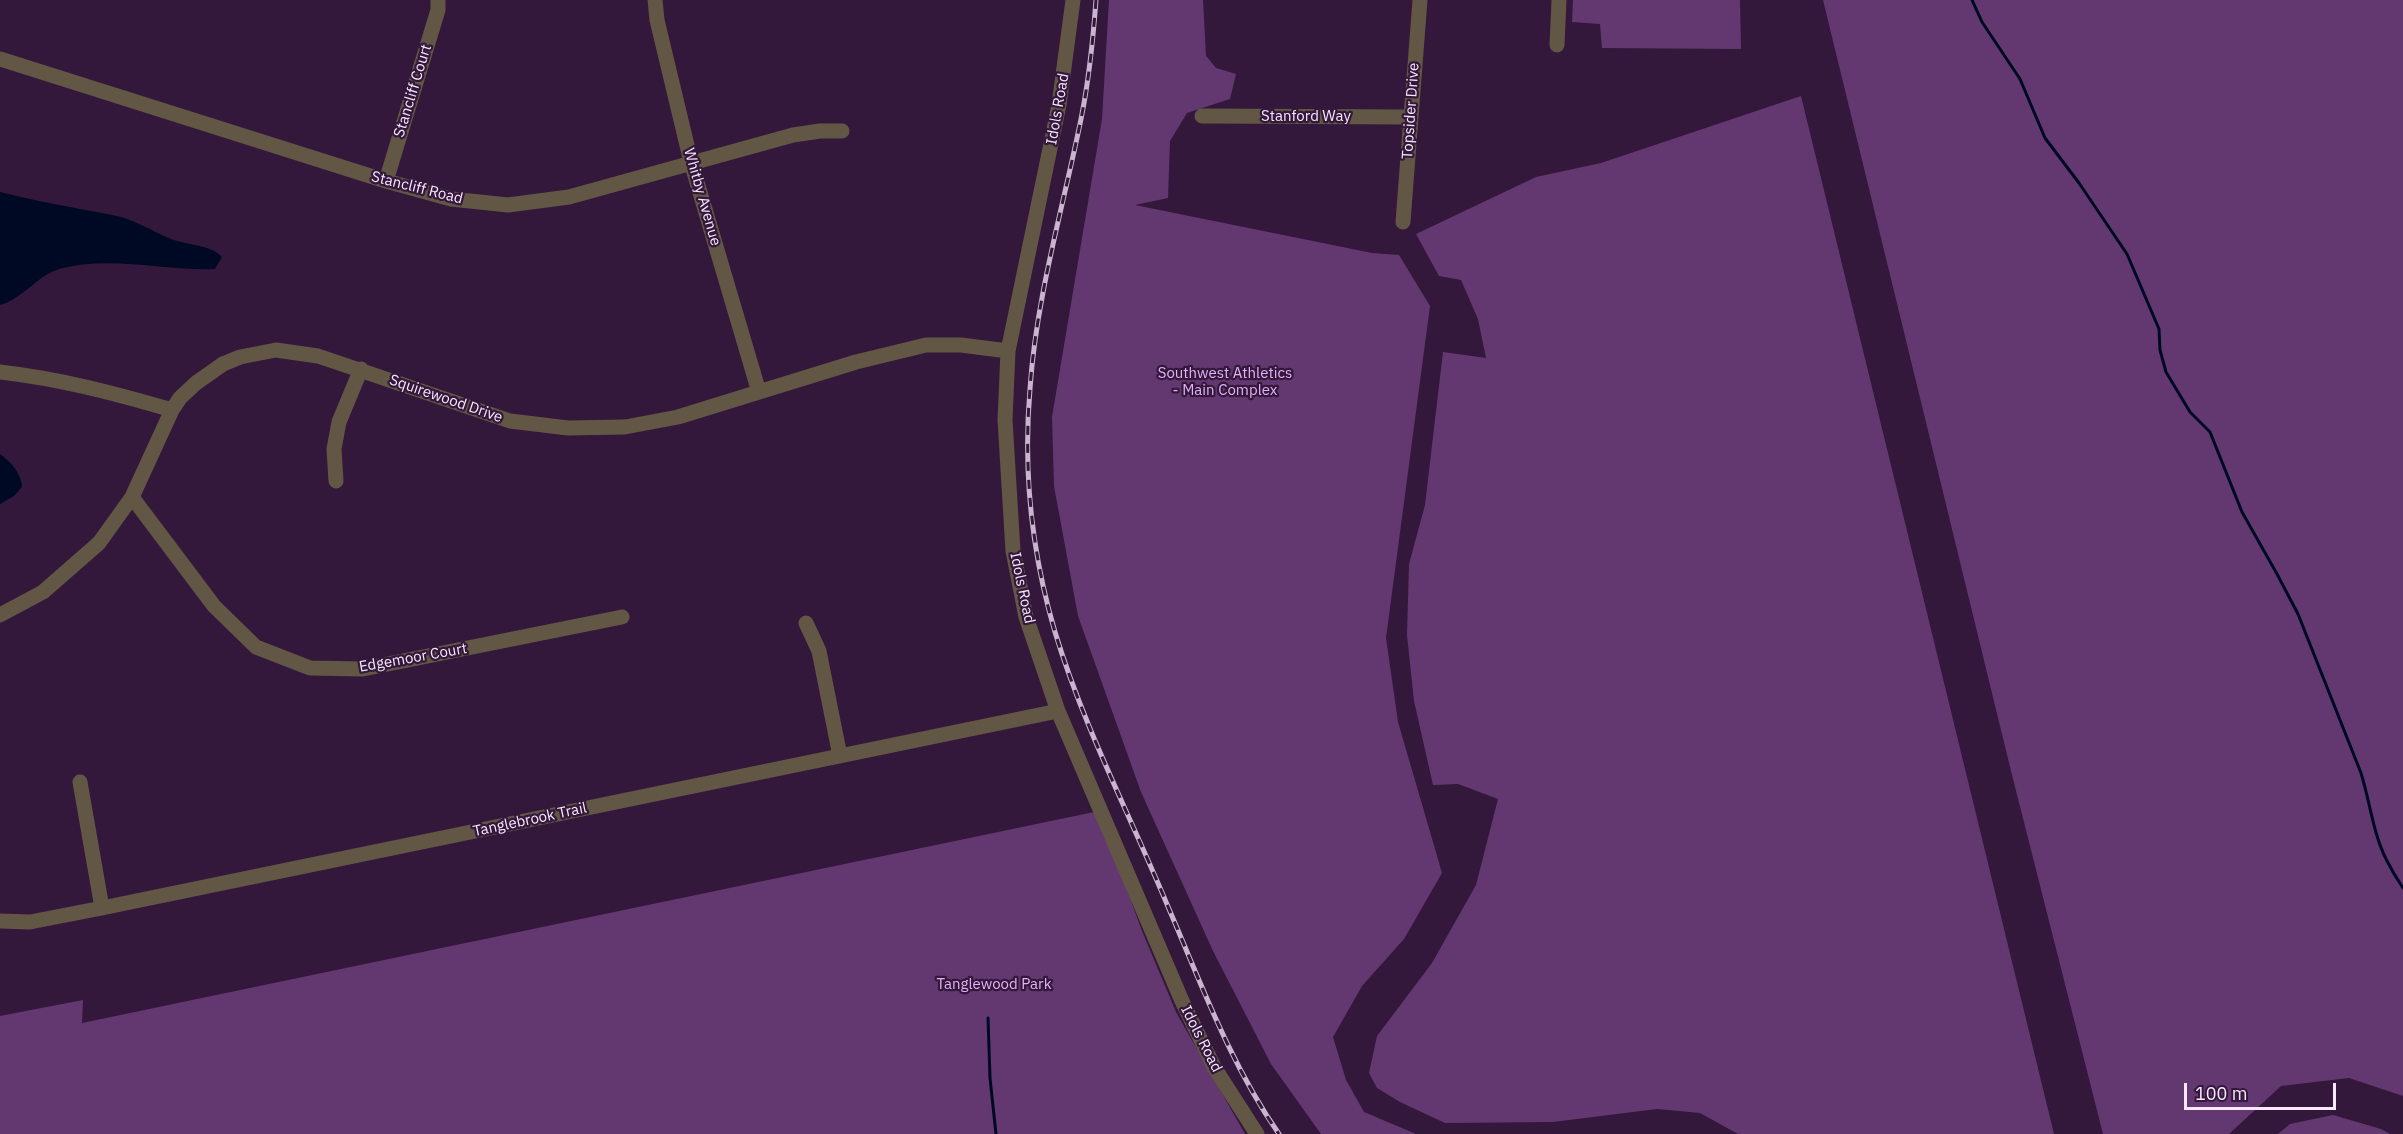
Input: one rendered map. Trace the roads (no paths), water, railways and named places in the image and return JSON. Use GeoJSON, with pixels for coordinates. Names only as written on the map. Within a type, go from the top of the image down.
{"type":"FeatureCollection","features":[{"type":"Feature","properties":{"kind":"street","name":"Stancliff Court"},"geometry":{"type":"LineString","coordinates":[[386,181],[438,10],[438,0]]}},
{"type":"Feature","properties":{"kind":"street","name":"Whitby Avenue"},"geometry":{"type":"LineString","coordinates":[[655,0],[657,20],[691,162],[759,392]]}},
{"type":"Feature","properties":{"kind":"street","name":"Idols Road"},"geometry":{"type":"LineString","coordinates":[[1073,0],[1059,105],[1008,351],[1005,420],[1013,552],[1026,617],[1058,711],[1182,1001],[1214,1067],[1257,1134]]}},
{"type":"Feature","properties":{"kind":"street","name":"Topsider Drive"},"geometry":{"type":"LineString","coordinates":[[1403,222],[1419,0]]}},
{"type":"Feature","properties":{"kind":"street"},"geometry":{"type":"LineString","coordinates":[[1557,45],[1559,0]]}},
{"type":"Feature","properties":{"kind":"street","name":"Stancliff Road"},"geometry":{"type":"LineString","coordinates":[[0,59],[386,181],[451,199],[508,205],[569,197],[793,135],[842,131]]}},
{"type":"Feature","properties":{"kind":"street","name":"Stanford Way"},"geometry":{"type":"LineString","coordinates":[[1202,116],[1410,117]]}},
{"type":"Feature","properties":{"kind":"street","name":"Squirewood Drive"},"geometry":{"type":"LineString","coordinates":[[0,615],[43,592],[99,543],[132,497],[172,410],[180,398],[211,371],[240,357],[263,352],[295,351],[362,369],[510,421],[568,428],[636,425],[678,417],[856,362],[926,345],[961,345],[1008,351]]}},
{"type":"Feature","properties":{"kind":"street"},"geometry":{"type":"LineString","coordinates":[[336,481],[334,449],[339,422],[362,369]]}},
{"type":"Feature","properties":{"kind":"street"},"geometry":{"type":"LineString","coordinates":[[0,372],[103,389],[172,410]]}},
{"type":"Feature","properties":{"kind":"street","name":"Edgemoor Court"},"geometry":{"type":"LineString","coordinates":[[132,497],[214,606],[256,647],[310,668],[363,669],[622,617]]}},
{"type":"Feature","properties":{"kind":"street"},"geometry":{"type":"LineString","coordinates":[[806,623],[819,651],[840,756]]}},
{"type":"Feature","properties":{"kind":"street","name":"Tanglebrook Trail"},"geometry":{"type":"LineString","coordinates":[[0,921],[30,921],[102,908],[1058,711]]}},
{"type":"Feature","properties":{"kind":"street"},"geometry":{"type":"LineString","coordinates":[[80,782],[102,908]]}},
{"type":"Feature","properties":{"kind":"water"},"geometry":{"type":"Polygon","coordinates":[[[0,192],[120,217],[171,239],[212,250],[222,257],[215,269],[101,263],[63,268],[46,275],[17,297],[0,305],[0,192]]]}},
{"type":"Feature","properties":{"kind":"water"},"geometry":{"type":"Polygon","coordinates":[[[0,454],[15,468],[22,487],[14,496],[0,504],[0,454]]]}},
{"type":"Feature","properties":{"kind":"waterway"},"geometry":{"type":"LineString","coordinates":[[1972,0],[1982,22],[2020,79],[2045,138],[2127,254],[2159,329],[2160,350],[2166,372],[2190,412],[2210,432],[2242,512],[2298,614],[2361,773],[2382,849],[2403,888]]}},
{"type":"Feature","properties":{"kind":"waterway"},"geometry":{"type":"LineString","coordinates":[[988,1018],[990,1078],[996,1134]]}},
{"type":"Feature","properties":{"kind":"railway"},"geometry":{"type":"LineString","coordinates":[[1096,0],[1084,104],[1044,287],[1033,355],[1028,450],[1031,512],[1040,573],[1055,632],[1094,738],[1218,1024],[1246,1081],[1279,1134]]}},
{"type":"Feature","properties":{"kind":"park label","name":"Southwest Athletics - Main Complex"},"geometry":{"type":"Point","coordinates":[1225,382]}},
{"type":"Feature","properties":{"kind":"park label","name":"Tanglewood Park"},"geometry":{"type":"Point","coordinates":[994,985]}}]}
